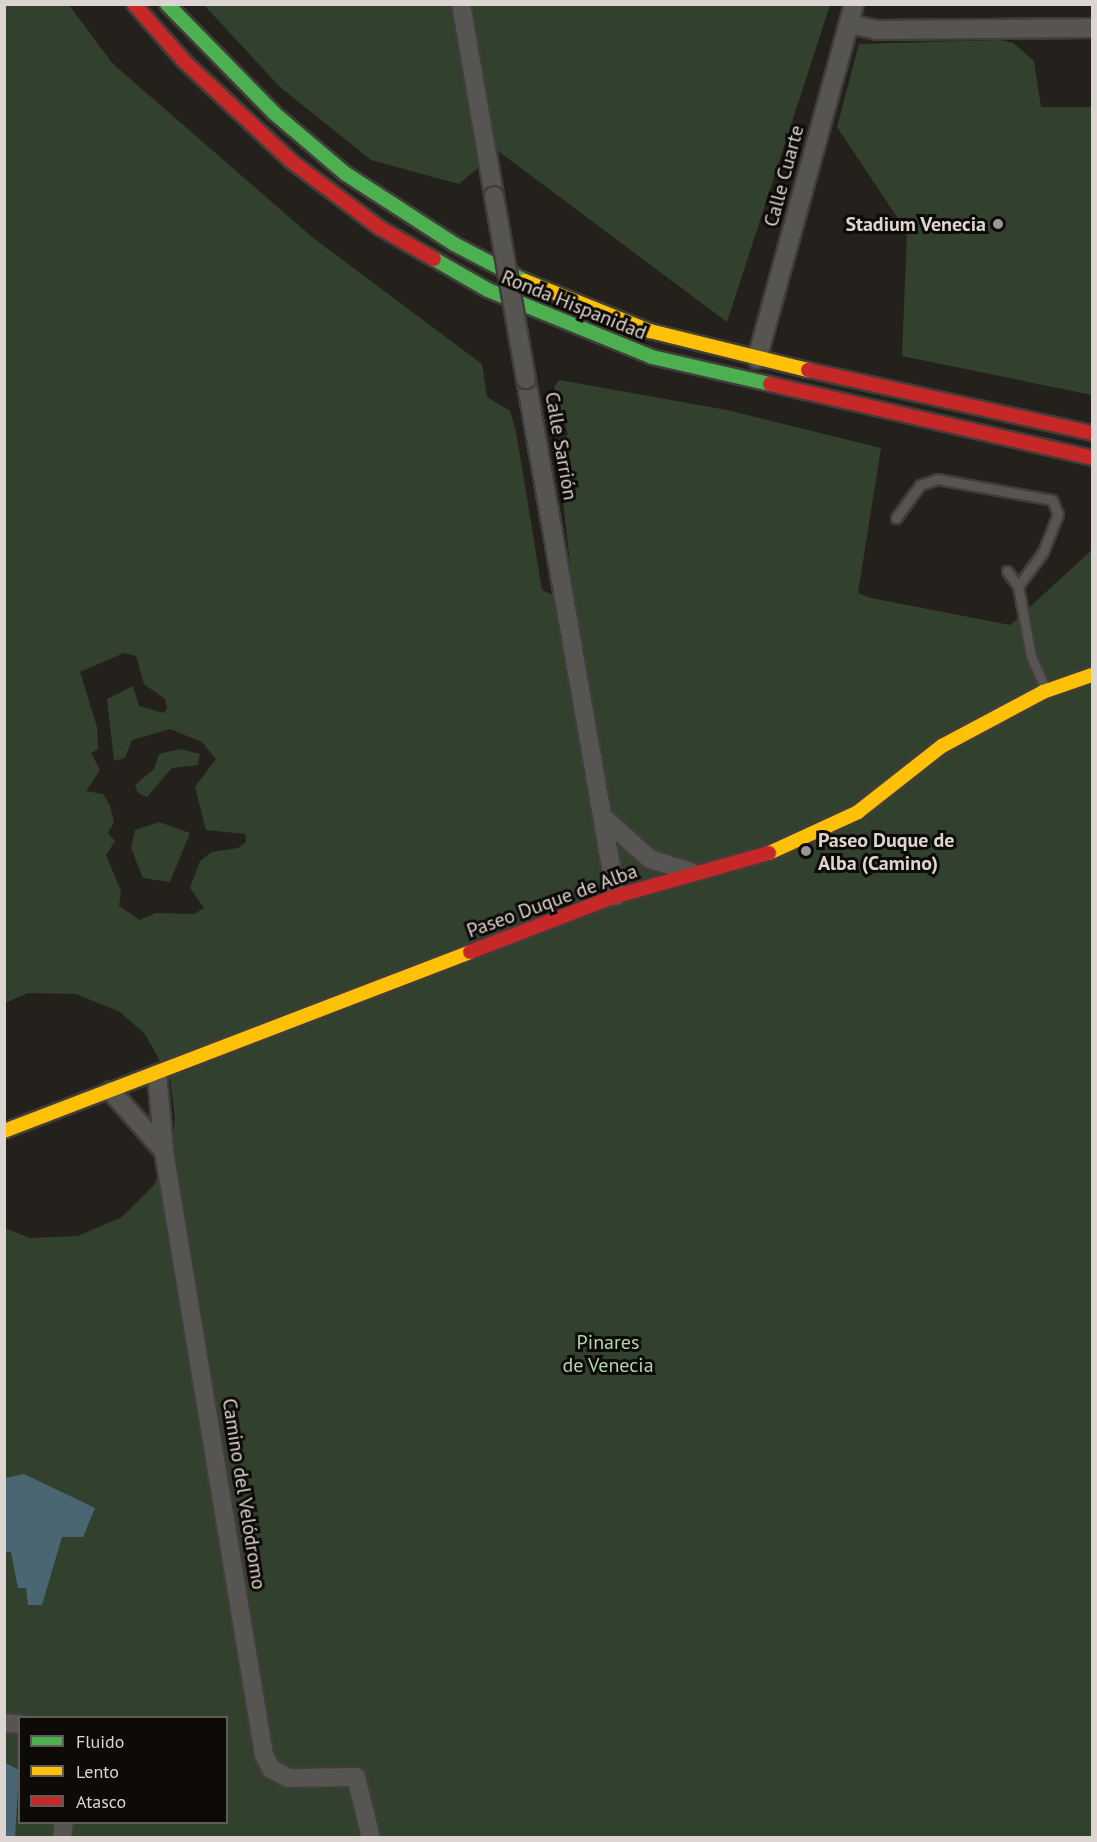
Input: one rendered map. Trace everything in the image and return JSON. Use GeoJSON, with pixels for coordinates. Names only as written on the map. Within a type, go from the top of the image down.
{"type":"FeatureCollection","features":[{"type":"Feature","properties":{"kind":"main road","name":"Ronda Hispanidad"},"geometry":{"type":"LineString","coordinates":[[134,4],[185,62],[291,161],[420,253],[579,331],[759,385],[1092,458]]}},
{"type":"Feature","properties":{"kind":"main road","name":"Ronda Hispanidad"},"geometry":{"type":"LineString","coordinates":[[167,4],[306,141],[428,229],[586,308],[757,359],[1092,433]]}},
{"type":"Feature","properties":{"kind":"main road"},"geometry":{"type":"LineString","coordinates":[[757,359],[759,385]]}},
{"type":"Feature","properties":{"kind":"main road","name":"Paseo Duque de Alba"},"geometry":{"type":"LineString","coordinates":[[4,1131],[616,896],[775,853],[836,826],[942,746],[1047,690],[1092,675]]}},
{"type":"Feature","properties":{"kind":"street","name":"Calle Sarrión"},"geometry":{"type":"LineString","coordinates":[[461,4],[616,896]]}},
{"type":"Feature","properties":{"kind":"street","name":"Calle Cuarte"},"geometry":{"type":"LineString","coordinates":[[757,359],[854,4]]}},
{"type":"Feature","properties":{"kind":"street"},"geometry":{"type":"LineString","coordinates":[[849,24],[877,30],[1092,28]]}},
{"type":"Feature","properties":{"kind":"street"},"geometry":{"type":"LineString","coordinates":[[601,814],[650,859],[702,873]]}},
{"type":"Feature","properties":{"kind":"street","name":"Camino del Velódromo"},"geometry":{"type":"LineString","coordinates":[[157,1074],[164,1151],[265,1760],[274,1772],[293,1779],[356,1777],[371,1838]]}},
{"type":"Feature","properties":{"kind":"street"},"geometry":{"type":"LineString","coordinates":[[111,1091],[164,1151]]}},
{"type":"Feature","properties":{"kind":"lane"},"geometry":{"type":"LineString","coordinates":[[896,518],[920,485],[937,479],[1052,500],[1058,514],[1043,552],[1018,586]]}},
{"type":"Feature","properties":{"kind":"lane"},"geometry":{"type":"LineString","coordinates":[[1007,571],[1018,586],[1031,656],[1047,690]]}},
{"type":"Feature","properties":{"kind":"green space","name":"Pinares de Venecia"},"geometry":{"type":"Polygon","coordinates":[[[5,5],[69,5],[112,63],[312,237],[482,364],[487,397],[510,411],[516,431],[542,590],[560,598],[573,590],[556,439],[568,435],[554,387],[559,380],[727,410],[881,448],[858,593],[871,598],[1010,625],[1092,550],[1092,1837],[5,1837],[4,1228],[30,1238],[78,1236],[122,1217],[154,1185],[172,1144],[175,1118],[170,1079],[145,1034],[120,1012],[76,994],[28,993],[5,1003],[5,5]],[[124,653],[80,672],[97,727],[98,749],[91,753],[100,770],[86,791],[103,794],[110,806],[114,822],[108,833],[115,841],[106,855],[121,891],[119,906],[140,920],[156,913],[194,914],[204,908],[190,888],[200,861],[212,852],[238,848],[246,842],[245,834],[206,830],[195,787],[216,759],[202,742],[170,729],[132,740],[125,758],[114,761],[107,699],[133,686],[139,706],[164,713],[167,708],[165,699],[144,684],[136,656],[124,653]]]}},
{"type":"Feature","properties":{"kind":"green space"},"geometry":{"type":"Polygon","coordinates":[[[204,5],[830,5],[727,322],[498,151],[459,184],[371,160],[280,87],[204,5]]]}},
{"type":"Feature","properties":{"kind":"green space","name":"Stadium Venecia"},"geometry":{"type":"Polygon","coordinates":[[[1000,40],[1013,43],[1034,61],[1041,107],[1092,107],[1092,395],[902,356],[907,232],[837,127],[859,44],[1000,40]]]}},
{"type":"Feature","properties":{"kind":"green space"},"geometry":{"type":"Polygon","coordinates":[[[179,749],[200,754],[198,765],[172,768],[147,797],[138,793],[135,785],[154,769],[159,754],[179,749]]]}},
{"type":"Feature","properties":{"kind":"green space"},"geometry":{"type":"Polygon","coordinates":[[[159,822],[190,833],[170,882],[143,878],[131,848],[135,830],[159,822]]]}},
{"type":"Feature","properties":{"kind":"water"},"geometry":{"type":"Polygon","coordinates":[[[24,1474],[95,1508],[83,1537],[62,1537],[42,1605],[28,1605],[26,1588],[18,1588],[11,1552],[5,1552],[5,1478],[24,1474]]]}},
{"type":"Feature","properties":{"kind":"water"},"geometry":{"type":"Polygon","coordinates":[[[4,1762],[18,1769],[15,1837],[5,1837],[4,1762]]]}},
{"type":"Feature","properties":{"kind":"traffic: fast"},"geometry":{"type":"LineString","coordinates":[[167,4],[274,113],[346,174],[454,244],[525,281]]}},
{"type":"Feature","properties":{"kind":"traffic: fast"},"geometry":{"type":"LineString","coordinates":[[434,259],[488,290],[652,357],[770,384]]}},
{"type":"Feature","properties":{"kind":"traffic: slow"},"geometry":{"type":"LineString","coordinates":[[525,281],[650,331],[808,370]]}},
{"type":"Feature","properties":{"kind":"traffic: slow"},"geometry":{"type":"LineString","coordinates":[[769,853],[858,812],[942,746],[1043,692],[1092,675]]}},
{"type":"Feature","properties":{"kind":"traffic: slow"},"geometry":{"type":"LineString","coordinates":[[4,1131],[470,952]]}},
{"type":"Feature","properties":{"kind":"traffic: jam"},"geometry":{"type":"LineString","coordinates":[[134,4],[185,62],[291,161],[380,228],[434,259]]}},
{"type":"Feature","properties":{"kind":"traffic: jam"},"geometry":{"type":"LineString","coordinates":[[808,370],[1092,433]]}},
{"type":"Feature","properties":{"kind":"traffic: jam"},"geometry":{"type":"LineString","coordinates":[[770,384],[1092,458]]}},
{"type":"Feature","properties":{"kind":"traffic: jam"},"geometry":{"type":"LineString","coordinates":[[470,952],[616,896],[769,853]]}},
{"type":"Feature","properties":{"kind":"place","name":"Stadium Venecia"},"geometry":{"type":"Point","coordinates":[998,224]}},
{"type":"Feature","properties":{"kind":"place","name":"Paseo Duque de Alba (Camino)"},"geometry":{"type":"Point","coordinates":[806,851]}}]}
